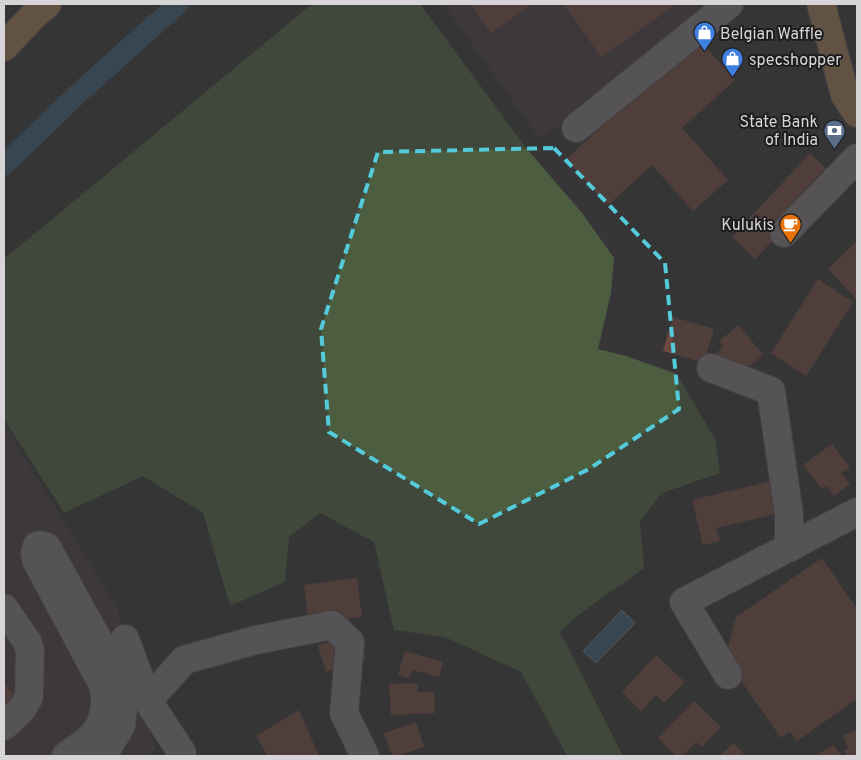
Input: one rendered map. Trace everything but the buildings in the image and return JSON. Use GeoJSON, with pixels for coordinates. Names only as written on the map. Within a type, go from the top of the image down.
{"type":"FeatureCollection","features":[{"type":"Feature","properties":{"kind":"main road"},"geometry":{"type":"LineString","coordinates":[[4,47],[47,4]]}},
{"type":"Feature","properties":{"kind":"main road"},"geometry":{"type":"LineString","coordinates":[[821,4],[845,95],[857,113]]}},
{"type":"Feature","properties":{"kind":"street"},"geometry":{"type":"LineString","coordinates":[[576,128],[729,4]]}},
{"type":"Feature","properties":{"kind":"street"},"geometry":{"type":"LineString","coordinates":[[784,233],[857,158]]}},
{"type":"Feature","properties":{"kind":"street"},"geometry":{"type":"LineString","coordinates":[[712,368],[771,392],[789,514],[789,548]]}},
{"type":"Feature","properties":{"kind":"street"},"geometry":{"type":"LineString","coordinates":[[728,675],[684,602],[857,512]]}},
{"type":"Feature","properties":{"kind":"street"},"geometry":{"type":"LineString","coordinates":[[66,756],[89,739],[97,730],[104,716],[105,695],[96,672],[36,560],[37,546],[41,545],[47,547],[98,640],[120,686],[123,706],[121,726],[105,752],[99,756]]}},
{"type":"Feature","properties":{"kind":"street"},"geometry":{"type":"LineString","coordinates":[[4,608],[28,643],[30,651],[29,697],[22,709],[4,726]]}},
{"type":"Feature","properties":{"kind":"street"},"geometry":{"type":"LineString","coordinates":[[148,701],[184,660],[256,640],[332,625],[350,642],[344,713],[365,756]]}},
{"type":"Feature","properties":{"kind":"street"},"geometry":{"type":"LineString","coordinates":[[125,639],[148,701],[182,753],[182,756]]}},
{"type":"Feature","properties":{"kind":"highlighted area"},"geometry":{"type":"Polygon","coordinates":[[[554,148],[665,263],[679,409],[589,469],[479,524],[329,432],[321,329],[378,152],[554,148]]]}},
{"type":"Feature","properties":{"kind":"shaded area"},"geometry":{"type":"Polygon","coordinates":[[[443,4],[728,4],[540,139],[443,4]]]}},
{"type":"Feature","properties":{"kind":"shaded area"},"geometry":{"type":"Polygon","coordinates":[[[4,424],[118,609],[127,662],[135,693],[156,749],[148,756],[4,756],[4,424]]]}},
{"type":"Feature","properties":{"kind":"green space"},"geometry":{"type":"Polygon","coordinates":[[[312,4],[420,4],[527,149],[582,213],[614,258],[611,293],[598,349],[626,356],[677,374],[715,439],[720,473],[662,493],[640,521],[644,568],[577,616],[560,632],[623,756],[567,756],[521,672],[445,637],[394,630],[374,542],[320,513],[289,537],[285,582],[230,606],[203,513],[143,476],[64,513],[4,419],[4,259],[312,4]]]}},
{"type":"Feature","properties":{"kind":"water"},"geometry":{"type":"Polygon","coordinates":[[[622,610],[635,623],[596,663],[583,651],[622,610]]]}},
{"type":"Feature","properties":{"kind":"waterway"},"geometry":{"type":"LineString","coordinates":[[4,165],[82,90],[178,4]]}},
{"type":"Feature","properties":{"kind":"place","name":"Belgian Waffle"},"geometry":{"type":"Point","coordinates":[704,52]}},
{"type":"Feature","properties":{"kind":"place","name":"specshopper"},"geometry":{"type":"Point","coordinates":[733,78]}},
{"type":"Feature","properties":{"kind":"place","name":"State Bank of India"},"geometry":{"type":"Point","coordinates":[834,149]}},
{"type":"Feature","properties":{"kind":"place","name":"Kulukis"},"geometry":{"type":"Point","coordinates":[790,243]}}]}
